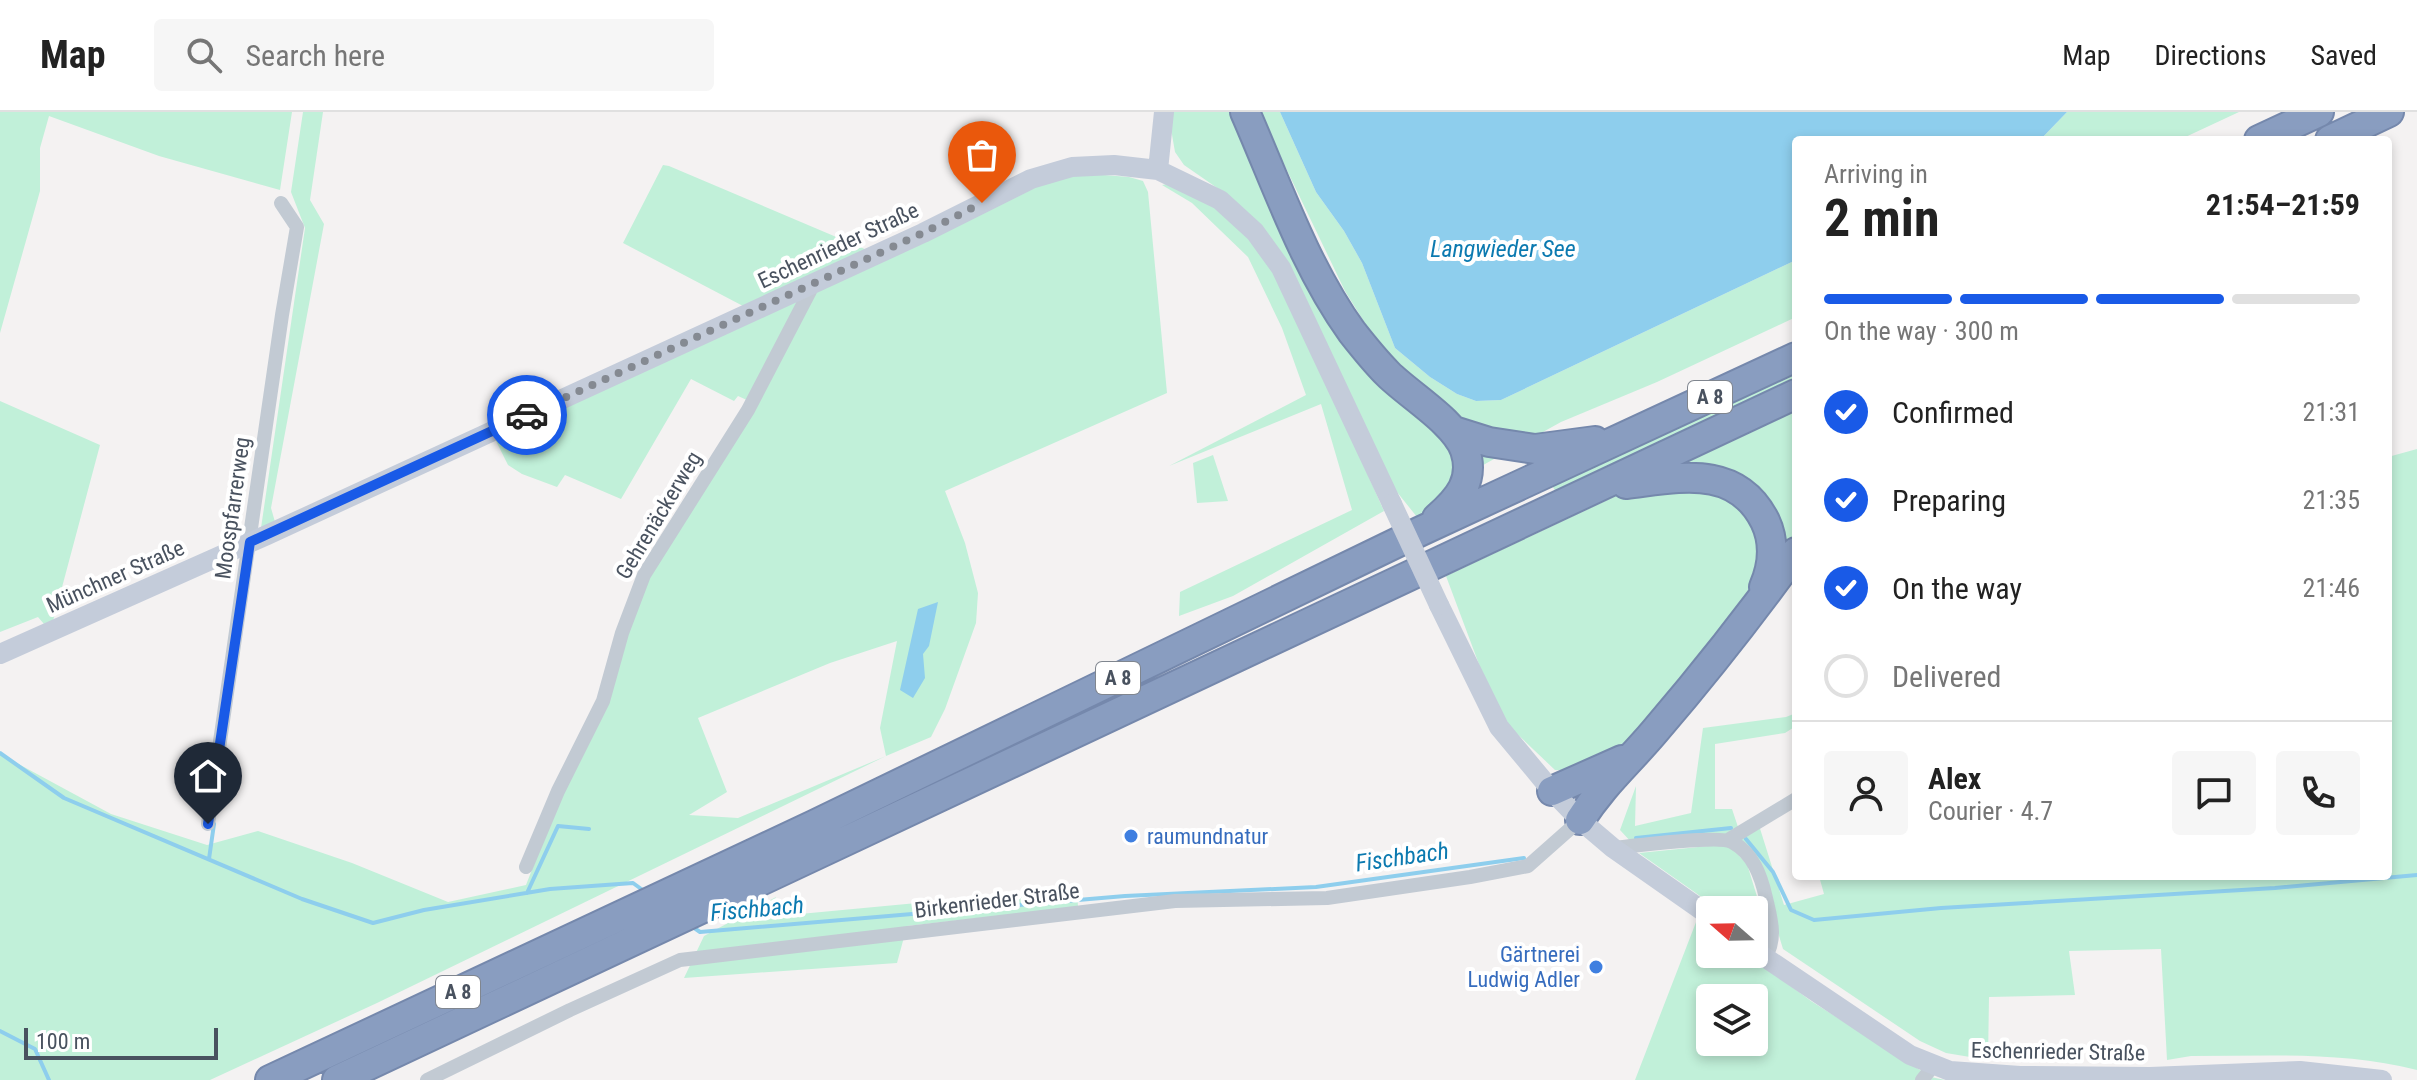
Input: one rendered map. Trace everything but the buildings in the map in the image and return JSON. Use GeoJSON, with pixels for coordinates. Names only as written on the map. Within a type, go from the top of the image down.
{"type":"FeatureCollection","features":[{"type":"Feature","properties":{"kind":"highway"},"geometry":{"type":"LineString","coordinates":[[1245,112],[1305,247],[1340,313],[1386,372],[1454,431],[1464,446],[1469,474],[1463,491],[1452,505],[1421,531]]}},
{"type":"Feature","properties":{"kind":"highway"},"geometry":{"type":"LineString","coordinates":[[2268,136],[2319,112]]}},
{"type":"Feature","properties":{"kind":"highway"},"geometry":{"type":"LineString","coordinates":[[2338,136],[2389,112]]}},
{"type":"Feature","properties":{"kind":"highway","name":"A 8"},"geometry":{"type":"LineString","coordinates":[[337,1080],[668,908],[1421,531],[1792,359]]}},
{"type":"Feature","properties":{"kind":"highway","name":"A 8"},"geometry":{"type":"LineString","coordinates":[[270,1080],[668,908],[1599,487],[1792,396]]}},
{"type":"Feature","properties":{"kind":"highway"},"geometry":{"type":"LineString","coordinates":[[1454,431],[1489,442],[1535,449],[1624,438]]}},
{"type":"Feature","properties":{"kind":"highway"},"geometry":{"type":"LineString","coordinates":[[1599,487],[1693,477],[1716,480],[1739,489],[1758,507],[1771,533],[1772,559],[1759,599]]}},
{"type":"Feature","properties":{"kind":"highway"},"geometry":{"type":"LineString","coordinates":[[1580,820],[1630,756],[1698,680],[1792,557]]}},
{"type":"Feature","properties":{"kind":"highway"},"geometry":{"type":"LineString","coordinates":[[1552,791],[1630,756]]}},
{"type":"Feature","properties":{"kind":"street"},"geometry":{"type":"LineString","coordinates":[[1158,170],[1164,112]]}},
{"type":"Feature","properties":{"kind":"street","name":"Eschenrieder Straße"},"geometry":{"type":"LineString","coordinates":[[250,542],[1050,172],[1072,167],[1114,165],[1158,170],[1220,200],[1255,232],[1281,268],[1499,727],[1552,791]]}},
{"type":"Feature","properties":{"kind":"street","name":"Moospfarrerweg"},"geometry":{"type":"LineString","coordinates":[[208,824],[297,227],[281,203]]}},
{"type":"Feature","properties":{"kind":"street","name":"Gehrenäckerweg"},"geometry":{"type":"LineString","coordinates":[[526,867],[558,791],[603,701],[622,633],[644,575],[748,410],[791,332],[810,291],[809,284]]}},
{"type":"Feature","properties":{"kind":"street","name":"Münchner Straße"},"geometry":{"type":"LineString","coordinates":[[0,654],[250,542]]}},
{"type":"Feature","properties":{"kind":"street"},"geometry":{"type":"LineString","coordinates":[[1552,791],[1613,848],[1696,906]]}},
{"type":"Feature","properties":{"kind":"street"},"geometry":{"type":"LineString","coordinates":[[1613,848],[1728,840],[1792,801]]}},
{"type":"Feature","properties":{"kind":"street","name":"Birkenrieder Straße"},"geometry":{"type":"LineString","coordinates":[[427,1080],[680,960],[1175,901],[1327,898],[1470,877],[1528,866],[1580,820]]}},
{"type":"Feature","properties":{"kind":"street","name":"Eschenrieder Straße"},"geometry":{"type":"LineString","coordinates":[[1728,840],[1749,854],[1765,896]]}},
{"type":"Feature","properties":{"kind":"street","name":"Eschenrieder Straße"},"geometry":{"type":"LineString","coordinates":[[1768,910],[1773,932],[1771,948],[1768,950]]}},
{"type":"Feature","properties":{"kind":"street","name":"Eschenrieder Straße"},"geometry":{"type":"LineString","coordinates":[[1768,960],[1910,1055],[1927,1073],[2150,1077],[2300,1071],[2382,1080]]}},
{"type":"Feature","properties":{"kind":"green space"},"geometry":{"type":"Polygon","coordinates":[[[0,112],[292,112],[280,190],[159,156],[49,116],[40,148],[40,191],[0,333],[0,112]]]}},
{"type":"Feature","properties":{"kind":"green space"},"geometry":{"type":"Polygon","coordinates":[[[303,112],[323,112],[310,200],[324,224],[271,508],[275,522],[261,528],[305,228],[291,192],[303,112]]]}},
{"type":"Feature","properties":{"kind":"green space"},"geometry":{"type":"Polygon","coordinates":[[[1173,112],[1240,112],[1286,218],[1379,346],[1345,291],[1259,112],[1280,112],[1316,192],[1362,263],[1395,348],[1430,377],[1457,394],[1476,401],[1501,400],[1792,262],[1792,319],[1657,382],[1561,422],[1458,479],[1439,506],[1417,517],[1385,477],[1284,260],[1223,192],[1184,165],[1175,152],[1171,129],[1173,112]]]}},
{"type":"Feature","properties":{"kind":"green space"},"geometry":{"type":"Polygon","coordinates":[[[2067,112],[2239,112],[2188,136],[2044,136],[2067,112]]]}},
{"type":"Feature","properties":{"kind":"green space"},"geometry":{"type":"Polygon","coordinates":[[[663,165],[867,250],[743,306],[623,243],[663,165]]]}},
{"type":"Feature","properties":{"kind":"green space"},"geometry":{"type":"Polygon","coordinates":[[[1091,174],[1143,181],[1148,192],[1167,393],[945,491],[965,543],[978,593],[976,623],[945,709],[931,737],[210,1080],[0,1080],[0,754],[111,814],[207,845],[258,831],[352,863],[448,902],[526,885],[638,597],[815,294],[1033,186],[1064,177],[1091,174]],[[897,641],[830,663],[698,718],[727,792],[689,815],[738,818],[886,756],[880,728],[897,641]]]}},
{"type":"Feature","properties":{"kind":"green space"},"geometry":{"type":"Polygon","coordinates":[[[1173,183],[1225,211],[1276,270],[1384,511],[1233,596],[1179,616],[1180,592],[1352,510],[1321,404],[1169,466],[1306,395],[1282,328],[1248,257],[1192,203],[1162,185],[1173,183]]]}},
{"type":"Feature","properties":{"kind":"green space"},"geometry":{"type":"Polygon","coordinates":[[[800,297],[749,401],[738,396],[734,401],[691,379],[621,499],[565,475],[557,487],[522,474],[508,465],[495,439],[800,297]]]}},
{"type":"Feature","properties":{"kind":"green space"},"geometry":{"type":"Polygon","coordinates":[[[1792,366],[1792,384],[1558,495],[1549,481],[1792,366]]]}},
{"type":"Feature","properties":{"kind":"green space"},"geometry":{"type":"Polygon","coordinates":[[[0,401],[100,445],[53,621],[44,624],[38,617],[0,632],[0,401]]]}},
{"type":"Feature","properties":{"kind":"green space"},"geometry":{"type":"Polygon","coordinates":[[[1792,413],[1792,545],[1629,745],[1578,771],[1555,770],[1511,728],[1489,691],[1446,576],[1792,413]]]}},
{"type":"Feature","properties":{"kind":"green space"},"geometry":{"type":"Polygon","coordinates":[[[2417,449],[2417,1070],[2333,1057],[2191,1056],[2167,1060],[2161,949],[2069,951],[2075,995],[1989,997],[1988,1060],[1946,1053],[1920,1041],[1783,949],[1764,886],[1727,835],[1632,843],[1620,830],[1636,786],[1635,826],[1691,813],[1703,728],[1792,715],[1792,729],[1785,733],[1715,744],[1715,809],[1732,809],[1738,827],[1757,819],[1784,905],[1824,894],[1820,880],[2392,880],[2392,456],[2417,449]]]}},
{"type":"Feature","properties":{"kind":"green space"},"geometry":{"type":"Polygon","coordinates":[[[1213,455],[1228,501],[1197,503],[1193,463],[1213,455]]]}},
{"type":"Feature","properties":{"kind":"green space"},"geometry":{"type":"Polygon","coordinates":[[[1728,844],[1747,864],[1757,896],[1700,896],[1639,853],[1728,844]]]}},
{"type":"Feature","properties":{"kind":"green space"},"geometry":{"type":"Polygon","coordinates":[[[1077,888],[1078,907],[907,926],[897,963],[684,978],[704,936],[776,897],[768,917],[1077,888]]]}},
{"type":"Feature","properties":{"kind":"green space"},"geometry":{"type":"Polygon","coordinates":[[[1696,922],[1696,968],[1766,968],[1811,1001],[1931,1077],[1945,1080],[1635,1080],[1696,922]]]}},
{"type":"Feature","properties":{"kind":"water","name":"Langwieder See"},"geometry":{"type":"Polygon","coordinates":[[[1280,112],[2067,112],[2044,136],[1792,136],[1792,262],[1501,400],[1476,401],[1457,394],[1430,377],[1395,348],[1362,263],[1316,192],[1280,112]]]}},
{"type":"Feature","properties":{"kind":"water"},"geometry":{"type":"Polygon","coordinates":[[[938,602],[929,646],[923,654],[925,678],[913,698],[900,690],[918,609],[938,602]]]}},
{"type":"Feature","properties":{"kind":"waterway","name":"Fischbach"},"geometry":{"type":"LineString","coordinates":[[0,753],[64,798],[302,899],[373,923],[424,910],[550,889],[633,883],[644,891]]}},
{"type":"Feature","properties":{"kind":"waterway"},"geometry":{"type":"LineString","coordinates":[[209,859],[214,824]]}},
{"type":"Feature","properties":{"kind":"waterway"},"geometry":{"type":"LineString","coordinates":[[527,893],[558,826],[589,829]]}},
{"type":"Feature","properties":{"kind":"waterway"},"geometry":{"type":"LineString","coordinates":[[1636,838],[1731,828]]}},
{"type":"Feature","properties":{"kind":"waterway","name":"Fischbach"},"geometry":{"type":"LineString","coordinates":[[1746,839],[1773,872],[1791,910],[1814,920],[1941,908],[2362,880]]}},
{"type":"Feature","properties":{"kind":"waterway","name":"Fischbach"},"geometry":{"type":"LineString","coordinates":[[690,925],[700,932],[1125,896],[1316,887],[1524,858]]}},
{"type":"Feature","properties":{"kind":"waterway","name":"Fischbach"},"geometry":{"type":"LineString","coordinates":[[2392,877],[2417,875]]}},
{"type":"Feature","properties":{"kind":"waterway"},"geometry":{"type":"LineString","coordinates":[[0,1031],[35,1049],[49,1080]]}},
{"type":"Feature","properties":{"kind":"way so far"},"geometry":{"type":"LineString","coordinates":[[527,415],[982,203]]}},
{"type":"Feature","properties":{"kind":"place","name":"raumundnatur"},"geometry":{"type":"Point","coordinates":[1131,836]}},
{"type":"Feature","properties":{"kind":"place","name":"Gärtnerei Ludwig Adler"},"geometry":{"type":"Point","coordinates":[1596,967]}},
{"type":"Feature","properties":{"kind":"route"},"geometry":{"type":"LineString","coordinates":[[208,824],[250,542],[527,415]]}}]}
